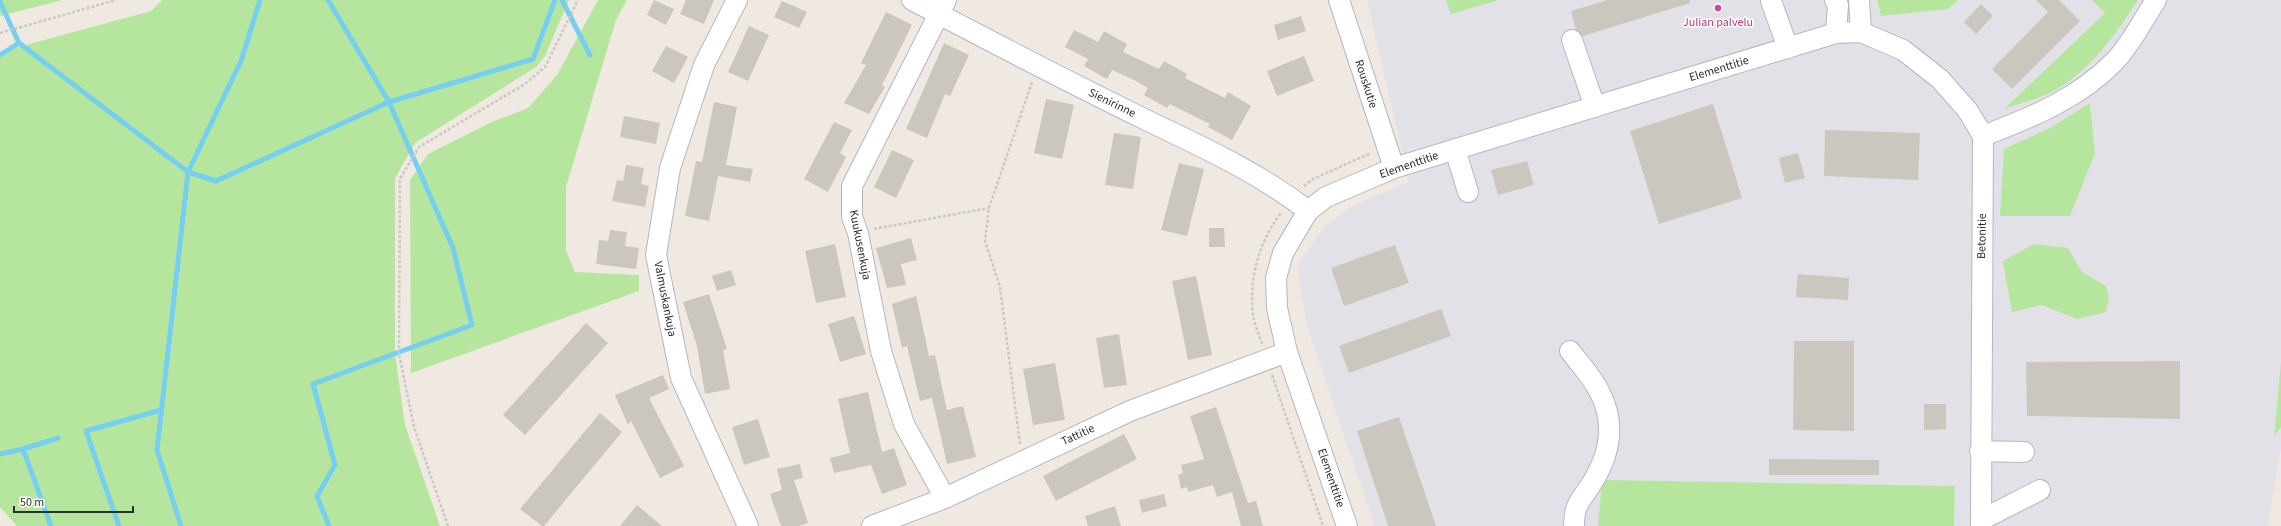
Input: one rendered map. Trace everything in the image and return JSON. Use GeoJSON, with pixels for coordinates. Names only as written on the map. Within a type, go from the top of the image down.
{"type":"FeatureCollection","features":[{"type":"Feature","properties":{"kind":"street","name":"Valmuskankuja"},"geometry":{"type":"LineString","coordinates":[[737,0],[704,65],[670,168],[656,255],[681,378],[748,526]]}},
{"type":"Feature","properties":{"kind":"street","name":"Sienirinne"},"geometry":{"type":"LineString","coordinates":[[912,0],[942,7],[1038,66],[1243,168],[1278,188],[1308,211]]}},
{"type":"Feature","properties":{"kind":"street","name":"Rouskutie"},"geometry":{"type":"LineString","coordinates":[[1339,0],[1394,168]]}},
{"type":"Feature","properties":{"kind":"street"},"geometry":{"type":"LineString","coordinates":[[1836,0],[1838,5],[1836,33],[1861,32],[1903,50],[1940,79],[1968,111],[1983,136],[2045,112],[2092,82],[2116,60],[2156,0]]}},
{"type":"Feature","properties":{"kind":"street"},"geometry":{"type":"LineString","coordinates":[[1859,0],[1861,32]]}},
{"type":"Feature","properties":{"kind":"street"},"geometry":{"type":"LineString","coordinates":[[1771,1],[1788,48]]}},
{"type":"Feature","properties":{"kind":"street","name":"Kuukusenkuja"},"geometry":{"type":"LineString","coordinates":[[942,7],[852,186],[852,217],[858,234],[881,351],[904,424],[944,498]]}},
{"type":"Feature","properties":{"kind":"street","name":"Elementtitie"},"geometry":{"type":"LineString","coordinates":[[1347,526],[1287,352],[1277,308],[1276,278],[1283,253],[1308,211],[1326,197],[1394,168],[1836,33]]}},
{"type":"Feature","properties":{"kind":"street"},"geometry":{"type":"LineString","coordinates":[[1572,40],[1595,107]]}},
{"type":"Feature","properties":{"kind":"street","name":"Betonitie"},"geometry":{"type":"LineString","coordinates":[[1981,523],[1980,451],[1983,136]]}},
{"type":"Feature","properties":{"kind":"street"},"geometry":{"type":"LineString","coordinates":[[1455,150],[1468,192]]}},
{"type":"Feature","properties":{"kind":"street"},"geometry":{"type":"LineString","coordinates":[[1570,351],[1600,393],[1610,424],[1608,453],[1593,482],[1574,509],[1574,526]]}},
{"type":"Feature","properties":{"kind":"street","name":"Tattitie"},"geometry":{"type":"LineString","coordinates":[[872,526],[944,498],[1130,411],[1287,352]]}},
{"type":"Feature","properties":{"kind":"street"},"geometry":{"type":"LineString","coordinates":[[1980,451],[2024,452]]}},
{"type":"Feature","properties":{"kind":"street"},"geometry":{"type":"LineString","coordinates":[[1981,523],[2040,490]]}},
{"type":"Feature","properties":{"kind":"path"},"geometry":{"type":"LineString","coordinates":[[0,33],[116,0]]}},
{"type":"Feature","properties":{"kind":"path"},"geometry":{"type":"LineString","coordinates":[[448,526],[414,427],[399,354],[400,178],[419,147],[525,84],[545,67],[578,0]]}},
{"type":"Feature","properties":{"kind":"path"},"geometry":{"type":"LineString","coordinates":[[1023,461],[1000,287],[985,241],[989,208],[1038,66]]}},
{"type":"Feature","properties":{"kind":"path"},"geometry":{"type":"LineString","coordinates":[[858,234],[939,216],[989,208]]}},
{"type":"Feature","properties":{"kind":"shaded area"},"geometry":{"type":"Polygon","coordinates":[[[1367,0],[1877,0],[1881,16],[1948,9],[1958,0],[2281,0],[2281,448],[2268,526],[1375,526],[1306,323],[1297,266],[1324,227],[1356,204],[1409,182],[1367,0]]]}},
{"type":"Feature","properties":{"kind":"green space"},"geometry":{"type":"Polygon","coordinates":[[[0,0],[62,0],[0,16],[0,0]]]}},
{"type":"Feature","properties":{"kind":"green space"},"geometry":{"type":"Polygon","coordinates":[[[162,0],[569,0],[545,56],[536,67],[415,143],[395,178],[395,354],[405,425],[440,526],[17,526],[0,507],[0,52],[151,11],[162,0]]]}},
{"type":"Feature","properties":{"kind":"green space"},"geometry":{"type":"Polygon","coordinates":[[[598,0],[627,0],[616,20],[566,187],[566,251],[575,272],[639,275],[639,291],[411,373],[410,180],[428,154],[494,121],[528,108],[557,75],[598,0]]]}},
{"type":"Feature","properties":{"kind":"green space"},"geometry":{"type":"Polygon","coordinates":[[[1446,0],[1499,0],[1451,14],[1446,0]]]}},
{"type":"Feature","properties":{"kind":"green space"},"geometry":{"type":"Polygon","coordinates":[[[1877,0],[1958,0],[1948,9],[1881,16],[1877,0]]]}},
{"type":"Feature","properties":{"kind":"green space"},"geometry":{"type":"Polygon","coordinates":[[[2092,0],[2138,0],[2110,41],[2076,76],[2048,94],[2004,109],[2105,13],[2092,0]]]}},
{"type":"Feature","properties":{"kind":"green space"},"geometry":{"type":"Polygon","coordinates":[[[2090,103],[2095,153],[2070,216],[2000,216],[2004,149],[2050,128],[2090,103]]]}},
{"type":"Feature","properties":{"kind":"green space"},"geometry":{"type":"Polygon","coordinates":[[[2034,244],[2068,248],[2082,272],[2106,286],[2109,298],[2106,312],[2077,319],[2042,305],[2012,312],[2003,261],[2034,244]]]}},
{"type":"Feature","properties":{"kind":"green space"},"geometry":{"type":"Polygon","coordinates":[[[2281,362],[2281,427],[2274,436],[2281,362]]]}},
{"type":"Feature","properties":{"kind":"green space"},"geometry":{"type":"Polygon","coordinates":[[[1602,480],[1955,486],[1954,526],[1598,526],[1602,480]]]}},
{"type":"Feature","properties":{"kind":"building"},"geometry":{"type":"Polygon","coordinates":[[[654,0],[674,9],[666,25],[647,15],[654,0]]]}},
{"type":"Feature","properties":{"kind":"building"},"geometry":{"type":"Polygon","coordinates":[[[686,0],[714,0],[704,24],[680,14],[686,0]]]}},
{"type":"Feature","properties":{"kind":"building"},"geometry":{"type":"Polygon","coordinates":[[[1607,0],[1690,0],[1690,3],[1583,36],[1576,30],[1571,11],[1607,0]]]}},
{"type":"Feature","properties":{"kind":"building"},"geometry":{"type":"Polygon","coordinates":[[[2036,0],[2059,0],[2080,21],[2012,89],[1992,69],[2048,12],[2036,0]]]}},
{"type":"Feature","properties":{"kind":"building"},"geometry":{"type":"Polygon","coordinates":[[[782,1],[807,12],[799,28],[774,17],[782,1]]]}},
{"type":"Feature","properties":{"kind":"building"},"geometry":{"type":"Polygon","coordinates":[[[1981,4],[1993,16],[1976,34],[1964,22],[1981,4]]]}},
{"type":"Feature","properties":{"kind":"building"},"geometry":{"type":"Polygon","coordinates":[[[886,12],[912,25],[882,85],[885,87],[869,114],[844,103],[866,65],[861,63],[886,12]]]}},
{"type":"Feature","properties":{"kind":"building"},"geometry":{"type":"Polygon","coordinates":[[[1301,16],[1306,31],[1278,40],[1274,25],[1301,16]]]}},
{"type":"Feature","properties":{"kind":"building"},"geometry":{"type":"Polygon","coordinates":[[[749,26],[769,35],[748,81],[728,72],[749,26]]]}},
{"type":"Feature","properties":{"kind":"building"},"geometry":{"type":"Polygon","coordinates":[[[1074,30],[1098,42],[1104,31],[1127,44],[1123,52],[1159,69],[1164,61],[1187,74],[1185,78],[1225,98],[1228,92],[1251,106],[1232,140],[1208,127],[1210,124],[1170,104],[1167,108],[1144,95],[1148,88],[1134,80],[1112,70],[1107,79],[1084,66],[1088,59],[1065,47],[1074,30]]]}},
{"type":"Feature","properties":{"kind":"building"},"geometry":{"type":"Polygon","coordinates":[[[944,43],[969,55],[950,96],[945,94],[927,138],[906,129],[944,43]]]}},
{"type":"Feature","properties":{"kind":"building"},"geometry":{"type":"Polygon","coordinates":[[[666,46],[688,57],[674,83],[652,71],[666,46]]]}},
{"type":"Feature","properties":{"kind":"building"},"geometry":{"type":"Polygon","coordinates":[[[1304,56],[1314,81],[1277,96],[1267,71],[1304,56]]]}},
{"type":"Feature","properties":{"kind":"building"},"geometry":{"type":"Polygon","coordinates":[[[1046,99],[1074,105],[1062,159],[1034,153],[1046,99]]]}},
{"type":"Feature","properties":{"kind":"building"},"geometry":{"type":"Polygon","coordinates":[[[714,102],[737,107],[726,165],[753,169],[750,182],[718,176],[709,221],[685,216],[696,161],[702,162],[714,102]]]}},
{"type":"Feature","properties":{"kind":"building"},"geometry":{"type":"Polygon","coordinates":[[[1713,104],[1742,198],[1659,224],[1630,131],[1713,104]]]}},
{"type":"Feature","properties":{"kind":"building"},"geometry":{"type":"Polygon","coordinates":[[[624,116],[660,123],[656,144],[620,137],[624,116]]]}},
{"type":"Feature","properties":{"kind":"building"},"geometry":{"type":"Polygon","coordinates":[[[834,122],[852,130],[840,153],[846,157],[828,192],[804,179],[834,122]]]}},
{"type":"Feature","properties":{"kind":"building"},"geometry":{"type":"Polygon","coordinates":[[[1825,130],[1920,133],[1918,180],[1824,176],[1825,130]]]}},
{"type":"Feature","properties":{"kind":"building"},"geometry":{"type":"Polygon","coordinates":[[[1114,133],[1141,137],[1133,189],[1105,185],[1114,133]]]}},
{"type":"Feature","properties":{"kind":"building"},"geometry":{"type":"Polygon","coordinates":[[[892,150],[914,160],[896,198],[874,187],[892,150]]]}},
{"type":"Feature","properties":{"kind":"building"},"geometry":{"type":"Polygon","coordinates":[[[1798,153],[1805,178],[1785,183],[1779,158],[1798,153]]]}},
{"type":"Feature","properties":{"kind":"building"},"geometry":{"type":"Polygon","coordinates":[[[1527,161],[1534,185],[1498,195],[1491,170],[1527,161]]]}},
{"type":"Feature","properties":{"kind":"building"},"geometry":{"type":"Polygon","coordinates":[[[1179,163],[1204,169],[1187,236],[1161,230],[1179,163]]]}},
{"type":"Feature","properties":{"kind":"building"},"geometry":{"type":"Polygon","coordinates":[[[626,165],[644,168],[641,184],[649,186],[645,207],[612,201],[617,180],[623,181],[626,165]]]}},
{"type":"Feature","properties":{"kind":"building"},"geometry":{"type":"Polygon","coordinates":[[[1209,228],[1224,228],[1225,247],[1209,247],[1209,228]]]}},
{"type":"Feature","properties":{"kind":"building"},"geometry":{"type":"Polygon","coordinates":[[[610,230],[627,232],[625,246],[639,248],[636,269],[596,264],[599,240],[608,241],[610,230]]]}},
{"type":"Feature","properties":{"kind":"building"},"geometry":{"type":"Polygon","coordinates":[[[911,238],[917,260],[901,264],[906,285],[887,288],[876,248],[911,238]]]}},
{"type":"Feature","properties":{"kind":"building"},"geometry":{"type":"Polygon","coordinates":[[[835,244],[846,297],[816,303],[805,251],[835,244]]]}},
{"type":"Feature","properties":{"kind":"building"},"geometry":{"type":"Polygon","coordinates":[[[1395,245],[1409,283],[1344,306],[1331,268],[1395,245]]]}},
{"type":"Feature","properties":{"kind":"building"},"geometry":{"type":"Polygon","coordinates":[[[731,270],[736,285],[717,291],[712,276],[731,270]]]}},
{"type":"Feature","properties":{"kind":"building"},"geometry":{"type":"Polygon","coordinates":[[[1798,274],[1849,278],[1848,300],[1796,297],[1798,274]]]}},
{"type":"Feature","properties":{"kind":"building"},"geometry":{"type":"Polygon","coordinates":[[[1196,276],[1212,355],[1188,360],[1172,281],[1196,276]]]}},
{"type":"Feature","properties":{"kind":"building"},"geometry":{"type":"Polygon","coordinates":[[[709,294],[727,349],[723,350],[730,389],[705,394],[697,346],[683,302],[709,294]]]}},
{"type":"Feature","properties":{"kind":"building"},"geometry":{"type":"Polygon","coordinates":[[[916,296],[929,356],[935,355],[947,410],[963,406],[976,457],[947,464],[932,398],[920,401],[907,346],[902,348],[892,304],[916,296]]]}},
{"type":"Feature","properties":{"kind":"building"},"geometry":{"type":"Polygon","coordinates":[[[1441,309],[1451,336],[1349,373],[1339,346],[1441,309]]]}},
{"type":"Feature","properties":{"kind":"building"},"geometry":{"type":"Polygon","coordinates":[[[854,316],[866,354],[840,362],[828,324],[854,316]]]}},
{"type":"Feature","properties":{"kind":"building"},"geometry":{"type":"Polygon","coordinates":[[[586,323],[608,343],[525,435],[503,415],[586,323]]]}},
{"type":"Feature","properties":{"kind":"building"},"geometry":{"type":"Polygon","coordinates":[[[1119,334],[1127,385],[1104,388],[1096,338],[1119,334]]]}},
{"type":"Feature","properties":{"kind":"building"},"geometry":{"type":"Polygon","coordinates":[[[1794,341],[1854,341],[1854,431],[1793,430],[1794,341]]]}},
{"type":"Feature","properties":{"kind":"building"},"geometry":{"type":"Polygon","coordinates":[[[2180,361],[2180,419],[2027,416],[2026,362],[2180,361]]]}},
{"type":"Feature","properties":{"kind":"building"},"geometry":{"type":"Polygon","coordinates":[[[1055,363],[1065,420],[1033,425],[1023,369],[1055,363]]]}},
{"type":"Feature","properties":{"kind":"building"},"geometry":{"type":"Polygon","coordinates":[[[663,375],[669,389],[649,398],[684,466],[660,478],[631,421],[628,425],[615,395],[663,375]]]}},
{"type":"Feature","properties":{"kind":"building"},"geometry":{"type":"Polygon","coordinates":[[[868,392],[882,452],[894,448],[907,485],[882,494],[871,465],[834,473],[830,458],[850,453],[838,399],[868,392]]]}},
{"type":"Feature","properties":{"kind":"building"},"geometry":{"type":"Polygon","coordinates":[[[1924,404],[1946,404],[1946,429],[1924,430],[1924,404]]]}},
{"type":"Feature","properties":{"kind":"building"},"geometry":{"type":"Polygon","coordinates":[[[1216,407],[1248,503],[1256,501],[1263,526],[1241,526],[1232,492],[1217,497],[1213,485],[1188,492],[1187,487],[1181,489],[1178,475],[1183,473],[1181,465],[1204,459],[1190,416],[1216,407]]]}},
{"type":"Feature","properties":{"kind":"building"},"geometry":{"type":"Polygon","coordinates":[[[600,413],[622,432],[544,526],[542,526],[520,509],[600,413]]]}},
{"type":"Feature","properties":{"kind":"building"},"geometry":{"type":"Polygon","coordinates":[[[1399,417],[1436,526],[1388,526],[1357,431],[1399,417]]]}},
{"type":"Feature","properties":{"kind":"building"},"geometry":{"type":"Polygon","coordinates":[[[758,419],[770,457],[744,465],[732,427],[758,419]]]}},
{"type":"Feature","properties":{"kind":"building"},"geometry":{"type":"Polygon","coordinates":[[[1124,434],[1137,459],[1056,501],[1043,476],[1124,434]]]}},
{"type":"Feature","properties":{"kind":"building"},"geometry":{"type":"Polygon","coordinates":[[[1769,459],[1879,460],[1879,475],[1769,475],[1769,459]]]}},
{"type":"Feature","properties":{"kind":"building"},"geometry":{"type":"Polygon","coordinates":[[[800,464],[803,478],[794,480],[808,523],[799,526],[781,526],[770,494],[782,490],[777,469],[800,464]]]}},
{"type":"Feature","properties":{"kind":"building"},"geometry":{"type":"Polygon","coordinates":[[[1164,494],[1167,506],[1142,513],[1139,500],[1164,494]]]}},
{"type":"Feature","properties":{"kind":"building"},"geometry":{"type":"Polygon","coordinates":[[[637,505],[662,526],[620,526],[637,505]]]}},
{"type":"Feature","properties":{"kind":"building"},"geometry":{"type":"Polygon","coordinates":[[[1115,506],[1121,526],[1088,526],[1085,516],[1115,506]]]}},
{"type":"Feature","properties":{"kind":"waterway"},"geometry":{"type":"LineString","coordinates":[[181,526],[157,450],[188,172],[241,61],[260,0]]}},
{"type":"Feature","properties":{"kind":"waterway"},"geometry":{"type":"LineString","coordinates":[[328,0],[389,102],[453,248],[472,325],[313,384],[335,465],[317,496],[329,526]]}},
{"type":"Feature","properties":{"kind":"waterway"},"geometry":{"type":"LineString","coordinates":[[0,55],[19,43],[188,172],[216,181],[389,102],[533,59],[555,0]]}},
{"type":"Feature","properties":{"kind":"waterway"},"geometry":{"type":"LineString","coordinates":[[562,0],[590,55]]}},
{"type":"Feature","properties":{"kind":"waterway"},"geometry":{"type":"LineString","coordinates":[[0,2],[19,43]]}},
{"type":"Feature","properties":{"kind":"waterway"},"geometry":{"type":"LineString","coordinates":[[119,526],[86,431],[161,410]]}},
{"type":"Feature","properties":{"kind":"waterway"},"geometry":{"type":"LineString","coordinates":[[23,449],[58,438]]}},
{"type":"Feature","properties":{"kind":"waterway"},"geometry":{"type":"LineString","coordinates":[[0,454],[23,449],[51,526]]}},
{"type":"Feature","properties":{"kind":"place","name":"Julian palvelu"},"geometry":{"type":"Point","coordinates":[1718,8]}}]}
